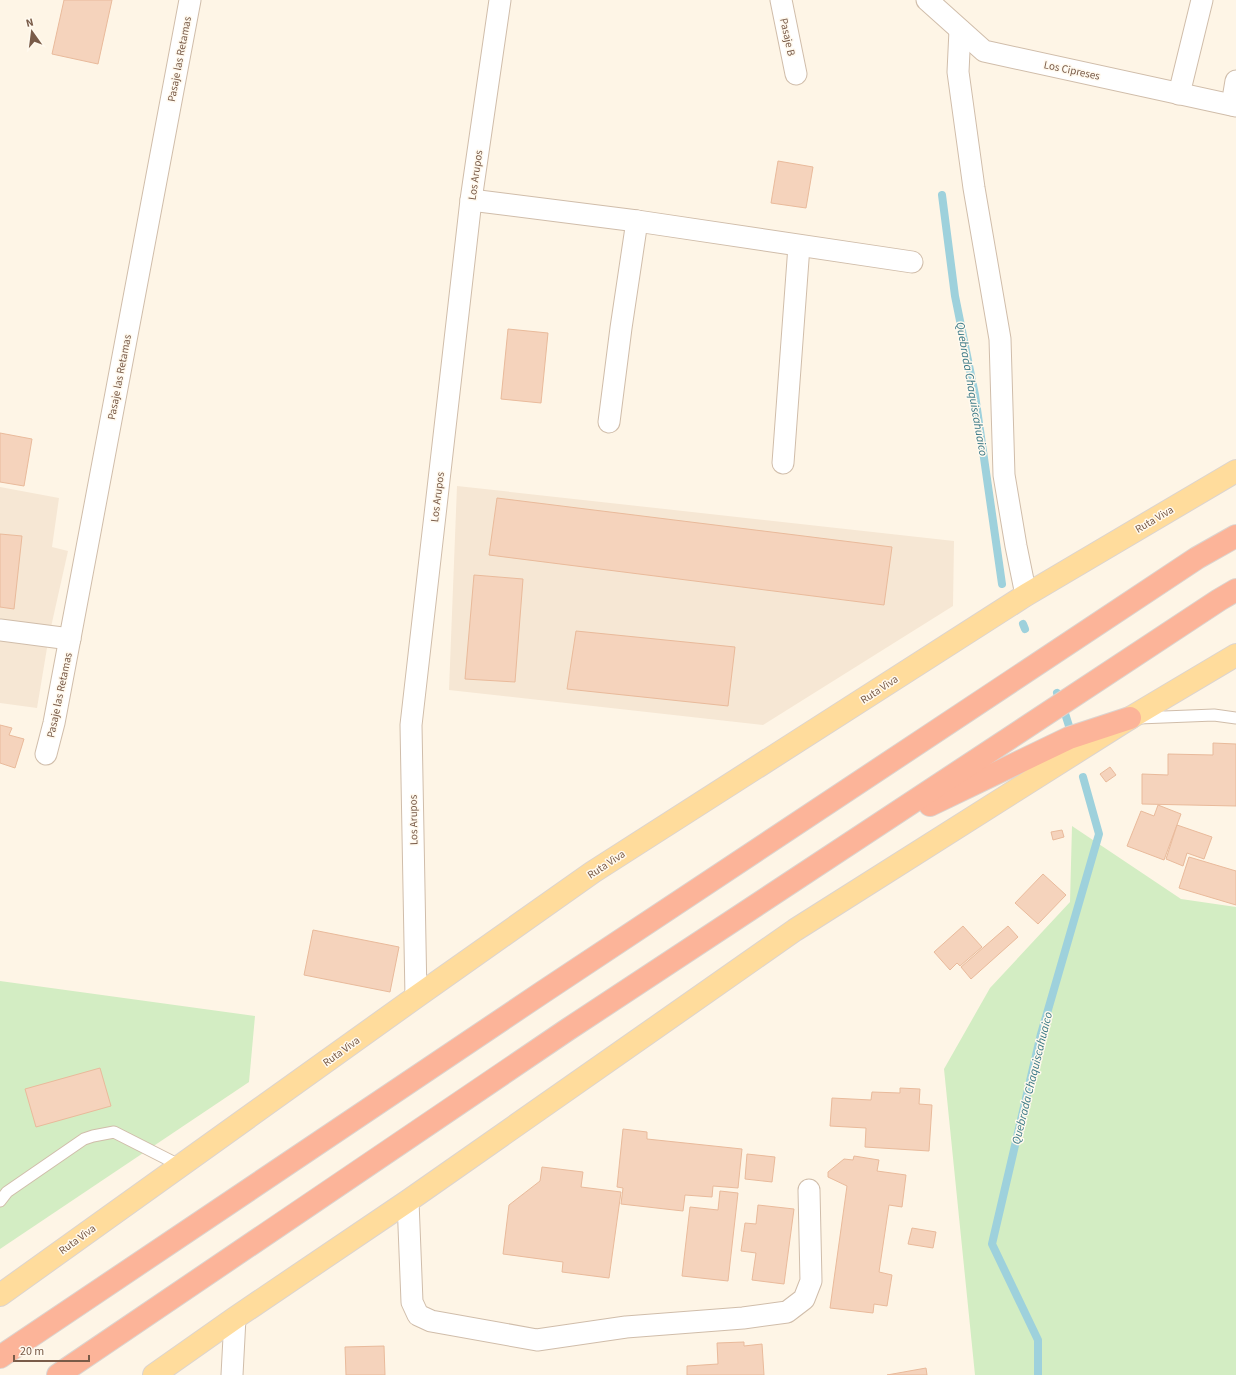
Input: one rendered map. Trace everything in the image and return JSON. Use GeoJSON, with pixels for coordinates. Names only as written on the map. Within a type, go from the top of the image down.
{"type":"FeatureCollection","features":[{"type":"Feature","properties":{"kind":"highway"},"geometry":{"type":"LineString","coordinates":[[0,1358],[563,979],[1197,558],[1236,536]]}},
{"type":"Feature","properties":{"kind":"highway"},"geometry":{"type":"LineString","coordinates":[[58,1375],[567,1030],[1236,590]]}},
{"type":"Feature","properties":{"kind":"highway"},"geometry":{"type":"LineString","coordinates":[[856,840],[1069,738],[1130,718]]}},
{"type":"Feature","properties":{"kind":"main road","name":"Ruta Viva"},"geometry":{"type":"LineString","coordinates":[[0,1295],[593,872],[1026,595],[1236,471]]}},
{"type":"Feature","properties":{"kind":"main road"},"geometry":{"type":"LineString","coordinates":[[154,1375],[235,1318],[408,1201],[795,930],[1130,718],[1236,655]]}},
{"type":"Feature","properties":{"kind":"street","name":"Pasaje las Retamas"},"geometry":{"type":"LineString","coordinates":[[46,754],[54,723],[190,0]]}},
{"type":"Feature","properties":{"kind":"street","name":"Los Arupos"},"geometry":{"type":"LineString","coordinates":[[416,997],[411,724],[471,200],[500,0]]}},
{"type":"Feature","properties":{"kind":"street","name":"Pasaje B"},"geometry":{"type":"LineString","coordinates":[[780,0],[796,74]]}},
{"type":"Feature","properties":{"kind":"street","name":"Los Cipreses"},"geometry":{"type":"LineString","coordinates":[[927,0],[984,51],[1234,106]]}},
{"type":"Feature","properties":{"kind":"street"},"geometry":{"type":"LineString","coordinates":[[1179,94],[1202,0]]}},
{"type":"Feature","properties":{"kind":"street"},"geometry":{"type":"LineString","coordinates":[[960,30],[958,72],[974,188],[1000,339],[1004,475],[1026,595]]}},
{"type":"Feature","properties":{"kind":"street"},"geometry":{"type":"LineString","coordinates":[[1234,106],[1236,81]]}},
{"type":"Feature","properties":{"kind":"street"},"geometry":{"type":"LineString","coordinates":[[471,200],[637,221],[912,262]]}},
{"type":"Feature","properties":{"kind":"street"},"geometry":{"type":"LineString","coordinates":[[609,422],[637,221]]}},
{"type":"Feature","properties":{"kind":"street"},"geometry":{"type":"LineString","coordinates":[[783,463],[799,246]]}},
{"type":"Feature","properties":{"kind":"street"},"geometry":{"type":"LineString","coordinates":[[0,630],[70,639]]}},
{"type":"Feature","properties":{"kind":"street"},"geometry":{"type":"LineString","coordinates":[[408,1201],[412,1302],[418,1315],[431,1322],[537,1340],[626,1327],[743,1318],[787,1312],[804,1299],[811,1281],[809,1190]]}},
{"type":"Feature","properties":{"kind":"street"},"geometry":{"type":"LineString","coordinates":[[232,1375],[235,1318]]}},
{"type":"Feature","properties":{"kind":"lane"},"geometry":{"type":"LineString","coordinates":[[1130,718],[1207,715],[1236,718]]}},
{"type":"Feature","properties":{"kind":"lane"},"geometry":{"type":"LineString","coordinates":[[0,1201],[7,1192],[84,1139],[93,1136],[114,1132],[142,1145],[180,1166]]}},
{"type":"Feature","properties":{"kind":"shaded area"},"geometry":{"type":"Polygon","coordinates":[[[457,486],[954,541],[953,606],[763,725],[449,690],[457,486]]]}},
{"type":"Feature","properties":{"kind":"shaded area"},"geometry":{"type":"Polygon","coordinates":[[[0,487],[59,498],[52,547],[68,551],[49,636],[37,708],[0,703],[0,487]]]}},
{"type":"Feature","properties":{"kind":"green space"},"geometry":{"type":"Polygon","coordinates":[[[1072,826],[1181,899],[1236,907],[1236,1375],[975,1375],[944,1069],[990,988],[1070,902],[1072,826]]]}},
{"type":"Feature","properties":{"kind":"green space"},"geometry":{"type":"Polygon","coordinates":[[[0,981],[255,1016],[249,1082],[0,1249],[0,981]]]}},
{"type":"Feature","properties":{"kind":"building"},"geometry":{"type":"Polygon","coordinates":[[[64,0],[112,0],[98,64],[52,54],[64,0]]]}},
{"type":"Feature","properties":{"kind":"building"},"geometry":{"type":"Polygon","coordinates":[[[778,161],[813,167],[806,208],[771,203],[778,161]]]}},
{"type":"Feature","properties":{"kind":"building"},"geometry":{"type":"Polygon","coordinates":[[[508,329],[548,333],[541,403],[501,399],[508,329]]]}},
{"type":"Feature","properties":{"kind":"building"},"geometry":{"type":"Polygon","coordinates":[[[0,433],[32,439],[24,486],[0,482],[0,433]]]}},
{"type":"Feature","properties":{"kind":"building"},"geometry":{"type":"Polygon","coordinates":[[[497,498],[892,547],[884,605],[489,555],[497,498]]]}},
{"type":"Feature","properties":{"kind":"building"},"geometry":{"type":"Polygon","coordinates":[[[0,534],[22,536],[14,609],[0,607],[0,534]]]}},
{"type":"Feature","properties":{"kind":"building"},"geometry":{"type":"Polygon","coordinates":[[[474,575],[523,579],[515,682],[465,679],[474,575]]]}},
{"type":"Feature","properties":{"kind":"building"},"geometry":{"type":"Polygon","coordinates":[[[576,631],[735,647],[728,706],[567,689],[576,631]]]}},
{"type":"Feature","properties":{"kind":"building"},"geometry":{"type":"Polygon","coordinates":[[[0,725],[12,728],[9,735],[24,739],[15,768],[0,763],[0,725]]]}},
{"type":"Feature","properties":{"kind":"building"},"geometry":{"type":"Polygon","coordinates":[[[1213,743],[1236,744],[1236,806],[1142,804],[1142,774],[1168,775],[1168,754],[1213,755],[1213,743]]]}},
{"type":"Feature","properties":{"kind":"building"},"geometry":{"type":"Polygon","coordinates":[[[1110,767],[1116,775],[1106,782],[1100,774],[1110,767]]]}},
{"type":"Feature","properties":{"kind":"building"},"geometry":{"type":"Polygon","coordinates":[[[1158,805],[1181,814],[1164,860],[1127,846],[1141,811],[1154,816],[1158,805]]]}},
{"type":"Feature","properties":{"kind":"building"},"geometry":{"type":"Polygon","coordinates":[[[1177,825],[1212,837],[1204,859],[1187,853],[1183,866],[1166,859],[1177,825]]]}},
{"type":"Feature","properties":{"kind":"building"},"geometry":{"type":"Polygon","coordinates":[[[1062,830],[1064,837],[1053,840],[1051,832],[1062,830]]]}},
{"type":"Feature","properties":{"kind":"building"},"geometry":{"type":"Polygon","coordinates":[[[1189,857],[1236,871],[1236,905],[1179,888],[1189,857]]]}},
{"type":"Feature","properties":{"kind":"building"},"geometry":{"type":"Polygon","coordinates":[[[1043,874],[1066,895],[1038,924],[1015,903],[1043,874]]]}},
{"type":"Feature","properties":{"kind":"building"},"geometry":{"type":"Polygon","coordinates":[[[963,926],[982,947],[960,966],[957,963],[950,970],[934,952],[963,926]]]}},
{"type":"Feature","properties":{"kind":"building"},"geometry":{"type":"Polygon","coordinates":[[[1008,926],[1018,937],[971,979],[961,967],[1008,926]]]}},
{"type":"Feature","properties":{"kind":"building"},"geometry":{"type":"Polygon","coordinates":[[[313,930],[399,947],[390,992],[304,975],[313,930]]]}},
{"type":"Feature","properties":{"kind":"building"},"geometry":{"type":"Polygon","coordinates":[[[100,1068],[111,1106],[36,1127],[25,1089],[100,1068]]]}},
{"type":"Feature","properties":{"kind":"building"},"geometry":{"type":"Polygon","coordinates":[[[900,1088],[920,1089],[919,1104],[932,1105],[929,1151],[865,1147],[866,1128],[830,1126],[832,1098],[871,1100],[872,1092],[900,1093],[900,1088]]]}},
{"type":"Feature","properties":{"kind":"building"},"geometry":{"type":"Polygon","coordinates":[[[623,1129],[647,1132],[647,1139],[742,1149],[738,1188],[713,1186],[712,1197],[685,1195],[683,1211],[621,1204],[623,1188],[617,1187],[623,1129]]]}},
{"type":"Feature","properties":{"kind":"building"},"geometry":{"type":"Polygon","coordinates":[[[747,1154],[775,1157],[772,1182],[745,1179],[747,1154]]]}},
{"type":"Feature","properties":{"kind":"building"},"geometry":{"type":"Polygon","coordinates":[[[854,1156],[879,1160],[877,1171],[906,1175],[902,1207],[889,1205],[879,1272],[892,1275],[887,1306],[874,1304],[873,1313],[830,1308],[847,1186],[828,1177],[828,1172],[844,1159],[853,1160],[854,1156]]]}},
{"type":"Feature","properties":{"kind":"building"},"geometry":{"type":"Polygon","coordinates":[[[542,1167],[583,1172],[581,1187],[621,1192],[609,1278],[562,1272],[563,1262],[503,1254],[509,1205],[540,1181],[542,1167]]]}},
{"type":"Feature","properties":{"kind":"building"},"geometry":{"type":"Polygon","coordinates":[[[720,1191],[738,1193],[728,1281],[682,1276],[690,1207],[718,1210],[720,1191]]]}},
{"type":"Feature","properties":{"kind":"building"},"geometry":{"type":"Polygon","coordinates":[[[758,1205],[794,1209],[784,1284],[752,1280],[756,1253],[741,1251],[745,1223],[756,1224],[758,1205]]]}},
{"type":"Feature","properties":{"kind":"building"},"geometry":{"type":"Polygon","coordinates":[[[912,1228],[936,1232],[933,1248],[908,1244],[912,1228]]]}},
{"type":"Feature","properties":{"kind":"building"},"geometry":{"type":"Polygon","coordinates":[[[744,1342],[744,1346],[762,1344],[764,1375],[687,1375],[687,1366],[718,1364],[717,1343],[744,1342]]]}},
{"type":"Feature","properties":{"kind":"building"},"geometry":{"type":"Polygon","coordinates":[[[384,1346],[385,1375],[346,1375],[345,1347],[384,1346]]]}},
{"type":"Feature","properties":{"kind":"building"},"geometry":{"type":"Polygon","coordinates":[[[926,1368],[927,1375],[887,1375],[926,1368]]]}},
{"type":"Feature","properties":{"kind":"waterway","name":"Quebrada Chaquiscahuaico"},"geometry":{"type":"LineString","coordinates":[[942,195],[955,296],[975,395],[1002,584]]}},
{"type":"Feature","properties":{"kind":"waterway","name":"Quebrada Chaquiscahuaico"},"geometry":{"type":"LineString","coordinates":[[1023,624],[1025,629]]}},
{"type":"Feature","properties":{"kind":"waterway","name":"Quebrada Chaquiscahuaico"},"geometry":{"type":"LineString","coordinates":[[1057,693],[1069,726]]}},
{"type":"Feature","properties":{"kind":"waterway","name":"Quebrada Chaquiscahuaico"},"geometry":{"type":"LineString","coordinates":[[1038,1375],[1038,1340],[992,1244],[1041,1034],[1099,834],[1083,777]]}}]}
